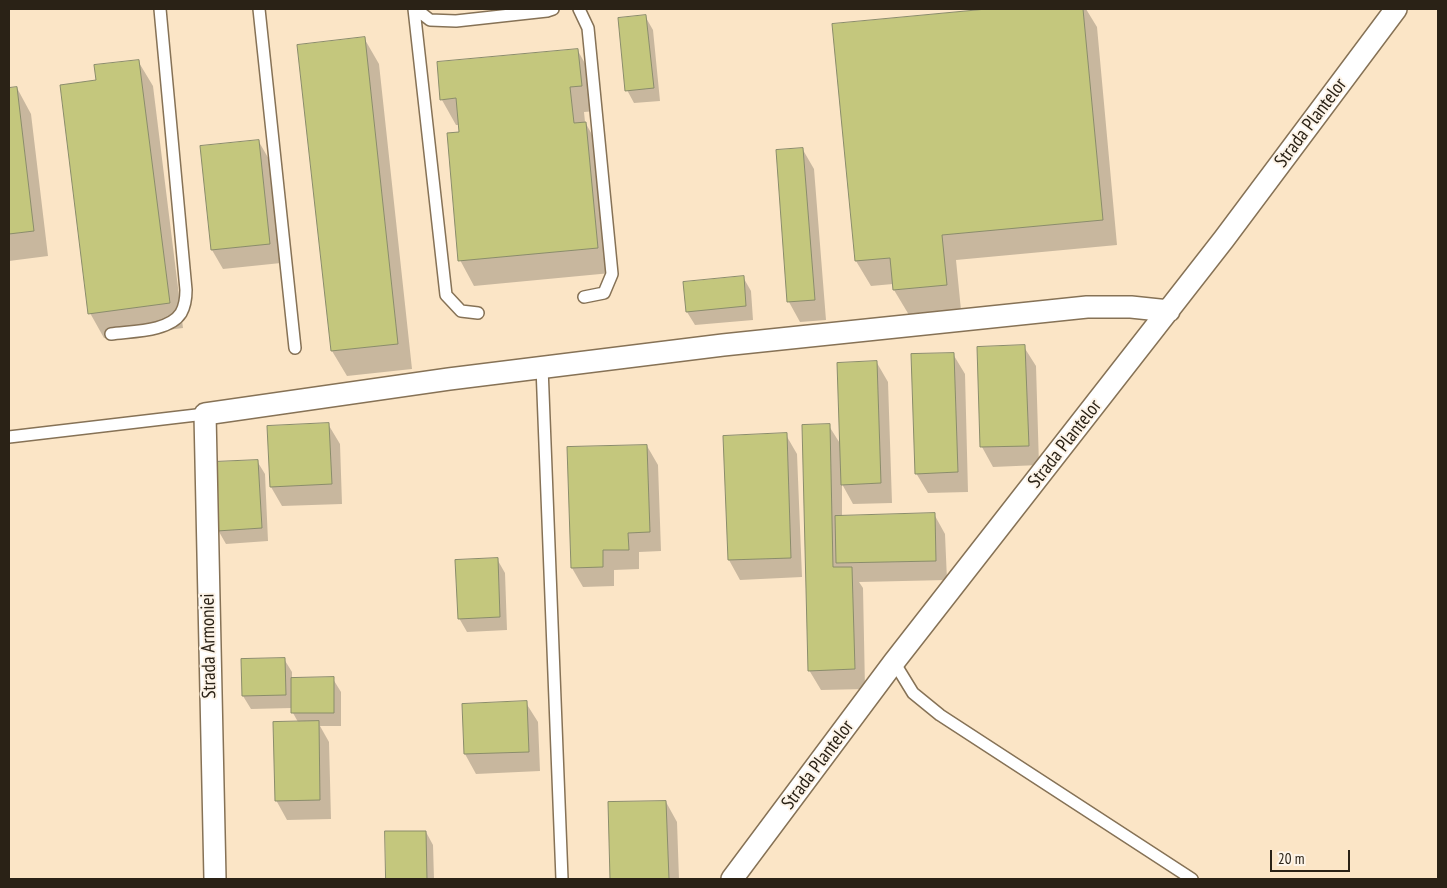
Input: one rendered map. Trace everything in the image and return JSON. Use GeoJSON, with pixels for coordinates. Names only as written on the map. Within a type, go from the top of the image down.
{"type":"FeatureCollection","features":[{"type":"Feature","properties":{"kind":"street","name":"Strada Plantelor"},"geometry":{"type":"LineString","coordinates":[[732,879],[894,662],[1169,311],[1396,9]]}},
{"type":"Feature","properties":{"kind":"street"},"geometry":{"type":"LineString","coordinates":[[204,414],[542,367],[724,345],[1087,307],[1131,307],[1169,311]]}},
{"type":"Feature","properties":{"kind":"street","name":"Strada Armoniei"},"geometry":{"type":"LineString","coordinates":[[204,414],[214,879]]}},
{"type":"Feature","properties":{"kind":"lane"},"geometry":{"type":"LineString","coordinates":[[111,334],[158,328],[169,323],[180,314],[185,303],[186,290],[160,9]]}},
{"type":"Feature","properties":{"kind":"lane"},"geometry":{"type":"LineString","coordinates":[[258,9],[295,348]]}},
{"type":"Feature","properties":{"kind":"lane"},"geometry":{"type":"LineString","coordinates":[[415,9],[430,20],[456,21],[547,12],[553,9]]}},
{"type":"Feature","properties":{"kind":"lane"},"geometry":{"type":"LineString","coordinates":[[415,9],[446,295],[461,311],[478,313]]}},
{"type":"Feature","properties":{"kind":"lane"},"geometry":{"type":"LineString","coordinates":[[579,9],[588,28],[612,274],[604,294],[584,297]]}},
{"type":"Feature","properties":{"kind":"lane"},"geometry":{"type":"LineString","coordinates":[[542,367],[562,879]]}},
{"type":"Feature","properties":{"kind":"lane"},"geometry":{"type":"LineString","coordinates":[[9,437],[204,414]]}},
{"type":"Feature","properties":{"kind":"lane"},"geometry":{"type":"LineString","coordinates":[[894,662],[913,694],[940,715],[1192,879]]}},
{"type":"Feature","properties":{"kind":"building"},"geometry":{"type":"Polygon","coordinates":[[[987,9],[1083,9],[1103,220],[942,235],[947,285],[893,290],[890,258],[855,261],[832,24],[987,9]]]}},
{"type":"Feature","properties":{"kind":"building"},"geometry":{"type":"Polygon","coordinates":[[[646,15],[654,88],[625,91],[618,18],[646,15]]]}},
{"type":"Feature","properties":{"kind":"building"},"geometry":{"type":"Polygon","coordinates":[[[365,37],[398,344],[331,351],[297,45],[365,37]]]}},
{"type":"Feature","properties":{"kind":"building"},"geometry":{"type":"Polygon","coordinates":[[[578,49],[582,86],[570,87],[574,123],[586,122],[598,248],[458,261],[447,133],[459,132],[456,98],[440,100],[437,62],[578,49]]]}},
{"type":"Feature","properties":{"kind":"building"},"geometry":{"type":"Polygon","coordinates":[[[139,60],[170,303],[88,314],[60,85],[96,80],[94,65],[139,60]]]}},
{"type":"Feature","properties":{"kind":"building"},"geometry":{"type":"Polygon","coordinates":[[[17,87],[34,231],[9,234],[9,88],[17,87]]]}},
{"type":"Feature","properties":{"kind":"building"},"geometry":{"type":"Polygon","coordinates":[[[259,140],[270,244],[211,250],[200,146],[259,140]]]}},
{"type":"Feature","properties":{"kind":"building"},"geometry":{"type":"Polygon","coordinates":[[[803,148],[815,300],[787,302],[776,150],[803,148]]]}},
{"type":"Feature","properties":{"kind":"building"},"geometry":{"type":"Polygon","coordinates":[[[744,276],[746,306],[686,312],[683,282],[744,276]]]}},
{"type":"Feature","properties":{"kind":"building"},"geometry":{"type":"Polygon","coordinates":[[[1025,345],[1029,446],[980,447],[977,347],[1025,345]]]}},
{"type":"Feature","properties":{"kind":"building"},"geometry":{"type":"Polygon","coordinates":[[[954,353],[958,472],[915,474],[911,354],[954,353]]]}},
{"type":"Feature","properties":{"kind":"building"},"geometry":{"type":"Polygon","coordinates":[[[877,361],[881,483],[841,485],[837,363],[877,361]]]}},
{"type":"Feature","properties":{"kind":"building"},"geometry":{"type":"Polygon","coordinates":[[[329,423],[332,484],[270,487],[267,426],[329,423]]]}},
{"type":"Feature","properties":{"kind":"building"},"geometry":{"type":"Polygon","coordinates":[[[830,424],[833,567],[852,567],[855,669],[808,671],[802,425],[830,424]]]}},
{"type":"Feature","properties":{"kind":"building"},"geometry":{"type":"Polygon","coordinates":[[[787,433],[791,558],[728,560],[723,436],[787,433]]]}},
{"type":"Feature","properties":{"kind":"building"},"geometry":{"type":"Polygon","coordinates":[[[647,445],[650,532],[628,533],[629,550],[603,550],[603,567],[571,568],[567,447],[647,445]]]}},
{"type":"Feature","properties":{"kind":"building"},"geometry":{"type":"Polygon","coordinates":[[[258,460],[262,528],[217,531],[213,462],[258,460]]]}},
{"type":"Feature","properties":{"kind":"building"},"geometry":{"type":"Polygon","coordinates":[[[935,513],[936,561],[836,563],[835,516],[935,513]]]}},
{"type":"Feature","properties":{"kind":"building"},"geometry":{"type":"Polygon","coordinates":[[[498,558],[500,617],[458,619],[455,560],[498,558]]]}},
{"type":"Feature","properties":{"kind":"building"},"geometry":{"type":"Polygon","coordinates":[[[285,658],[286,695],[242,696],[241,659],[285,658]]]}},
{"type":"Feature","properties":{"kind":"building"},"geometry":{"type":"Polygon","coordinates":[[[334,677],[334,713],[291,713],[291,678],[334,677]]]}},
{"type":"Feature","properties":{"kind":"building"},"geometry":{"type":"Polygon","coordinates":[[[527,701],[529,752],[464,754],[462,704],[527,701]]]}},
{"type":"Feature","properties":{"kind":"building"},"geometry":{"type":"Polygon","coordinates":[[[319,721],[320,800],[275,801],[273,722],[319,721]]]}},
{"type":"Feature","properties":{"kind":"building"},"geometry":{"type":"Polygon","coordinates":[[[666,801],[669,879],[610,879],[608,802],[666,801]]]}},
{"type":"Feature","properties":{"kind":"building"},"geometry":{"type":"Polygon","coordinates":[[[385,831],[426,831],[427,879],[386,879],[385,831]]]}}]}
